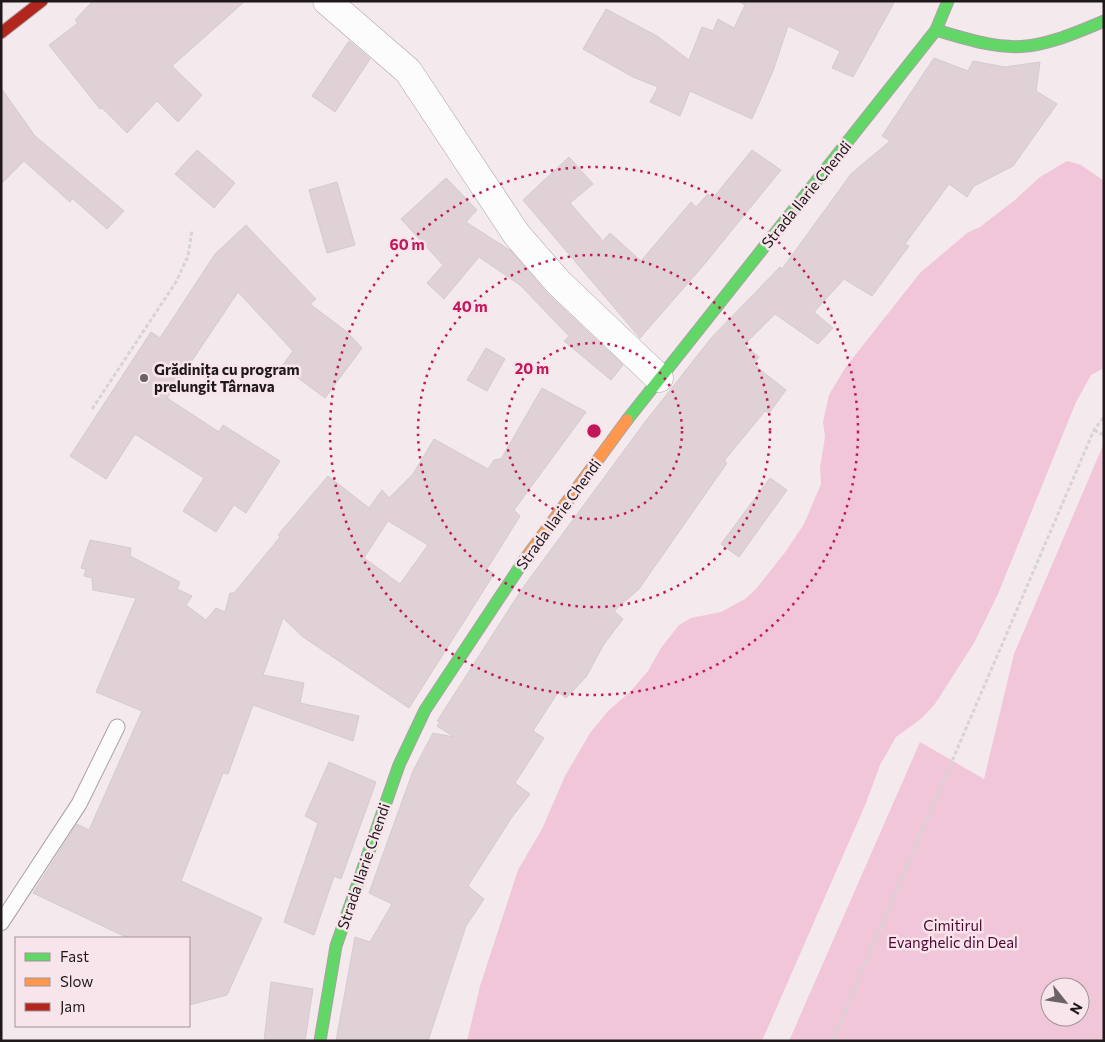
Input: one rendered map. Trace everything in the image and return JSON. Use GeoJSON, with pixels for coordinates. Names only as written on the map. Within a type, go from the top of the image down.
{"type":"FeatureCollection","features":[{"type":"Feature","properties":{"kind":"street"},"geometry":{"type":"LineString","coordinates":[[1,33],[42,1]]}},
{"type":"Feature","properties":{"kind":"street"},"geometry":{"type":"LineString","coordinates":[[327,1],[408,72],[517,234],[559,283],[659,378]]}},
{"type":"Feature","properties":{"kind":"street","name":"Strada Ilarie Chendi"},"geometry":{"type":"LineString","coordinates":[[320,1041],[336,946],[349,904],[399,766],[425,710],[509,580],[659,378],[936,30],[948,1]]}},
{"type":"Feature","properties":{"kind":"street"},"geometry":{"type":"LineString","coordinates":[[936,30],[985,45],[1009,48],[1037,47],[1104,21]]}},
{"type":"Feature","properties":{"kind":"lane"},"geometry":{"type":"LineString","coordinates":[[1,923],[79,804],[117,728]]}},
{"type":"Feature","properties":{"kind":"path"},"geometry":{"type":"LineString","coordinates":[[92,409],[176,282],[188,256],[192,230]]}},
{"type":"Feature","properties":{"kind":"path"},"geometry":{"type":"LineString","coordinates":[[832,1041],[1094,430],[1104,417]]}},
{"type":"Feature","properties":{"kind":"path"},"geometry":{"type":"LineString","coordinates":[[1094,430],[1104,431]]}},
{"type":"Feature","properties":{"kind":"path"},"geometry":{"type":"LineString","coordinates":[[1094,430],[1104,435]]}},
{"type":"Feature","properties":{"kind":"green space"},"geometry":{"type":"Polygon","coordinates":[[[1067,161],[1081,165],[1104,181],[1104,368],[1091,375],[1076,402],[998,594],[974,643],[935,704],[922,718],[896,737],[880,765],[866,803],[762,1041],[467,1041],[480,986],[518,870],[542,829],[565,776],[590,733],[608,711],[630,692],[648,671],[661,648],[679,625],[691,618],[721,612],[745,599],[756,589],[786,551],[804,524],[821,484],[820,468],[825,437],[823,422],[829,395],[845,368],[920,273],[967,233],[980,227],[1015,200],[1040,177],[1067,161]]]}},
{"type":"Feature","properties":{"kind":"green space","name":"Cimitirul Evanghelic din Deal"},"geometry":{"type":"Polygon","coordinates":[[[1104,443],[1104,1041],[789,1041],[920,742],[984,779],[1014,654],[1104,443]]]}},
{"type":"Feature","properties":{"kind":"building"},"geometry":{"type":"Polygon","coordinates":[[[93,1],[245,1],[172,66],[202,95],[178,122],[157,101],[127,133],[102,108],[100,109],[49,45],[78,23],[75,20],[93,1]]]}},
{"type":"Feature","properties":{"kind":"building"},"geometry":{"type":"Polygon","coordinates":[[[738,1],[895,1],[853,77],[832,68],[840,51],[788,26],[773,71],[752,119],[690,91],[680,116],[650,102],[658,87],[633,77],[583,49],[606,9],[657,36],[689,60],[702,27],[713,31],[718,19],[734,28],[745,5],[738,1]]]}},
{"type":"Feature","properties":{"kind":"building"},"geometry":{"type":"Polygon","coordinates":[[[349,41],[370,59],[335,112],[312,96],[349,41]]]}},
{"type":"Feature","properties":{"kind":"building"},"geometry":{"type":"Polygon","coordinates":[[[934,58],[968,71],[973,61],[1005,67],[1040,62],[1036,91],[1057,104],[1013,166],[974,186],[967,197],[949,184],[905,244],[909,246],[872,296],[844,279],[814,312],[833,328],[818,344],[775,314],[744,345],[759,357],[753,364],[786,390],[769,413],[765,411],[724,461],[727,463],[639,589],[614,611],[623,619],[604,644],[586,677],[566,698],[558,692],[533,731],[544,738],[515,783],[530,794],[512,817],[468,886],[484,899],[466,926],[428,1041],[336,1041],[355,937],[370,942],[392,904],[369,893],[413,771],[433,733],[454,737],[437,726],[440,722],[437,721],[522,589],[645,422],[712,337],[780,267],[782,269],[851,174],[890,141],[882,136],[934,58]]]}},
{"type":"Feature","properties":{"kind":"building"},"geometry":{"type":"Polygon","coordinates":[[[1,88],[35,136],[124,211],[107,229],[72,198],[70,202],[24,161],[1,184],[1,88]]]}},
{"type":"Feature","properties":{"kind":"building"},"geometry":{"type":"Polygon","coordinates":[[[197,150],[235,183],[214,208],[175,174],[197,150]]]}},
{"type":"Feature","properties":{"kind":"building"},"geometry":{"type":"Polygon","coordinates":[[[752,150],[781,170],[702,267],[640,338],[523,200],[569,157],[593,184],[570,203],[603,241],[610,233],[641,261],[691,202],[696,207],[708,194],[713,198],[752,150]]]}},
{"type":"Feature","properties":{"kind":"building"},"geometry":{"type":"Polygon","coordinates":[[[446,178],[477,210],[466,222],[511,251],[548,294],[623,365],[611,380],[564,341],[569,336],[520,285],[479,257],[444,299],[427,283],[443,265],[401,219],[446,178]]]}},
{"type":"Feature","properties":{"kind":"building"},"geometry":{"type":"Polygon","coordinates":[[[337,182],[355,245],[327,253],[309,190],[337,182]]]}},
{"type":"Feature","properties":{"kind":"building"},"geometry":{"type":"Polygon","coordinates":[[[246,225],[316,299],[310,304],[347,332],[362,348],[325,398],[282,366],[293,351],[238,292],[167,398],[219,432],[223,425],[280,461],[246,513],[234,505],[216,532],[183,511],[204,478],[135,434],[106,479],[70,456],[151,332],[160,338],[215,254],[246,225]]]}},
{"type":"Feature","properties":{"kind":"building"},"geometry":{"type":"Polygon","coordinates":[[[486,348],[505,359],[487,391],[467,380],[486,348]]]}},
{"type":"Feature","properties":{"kind":"building"},"geometry":{"type":"Polygon","coordinates":[[[542,388],[586,412],[514,510],[520,516],[487,569],[494,574],[409,708],[303,637],[283,618],[263,675],[304,683],[300,703],[359,716],[353,741],[253,705],[228,774],[223,773],[181,881],[262,918],[227,995],[190,1005],[190,937],[126,937],[33,893],[77,824],[89,830],[142,711],[96,692],[136,598],[93,590],[92,578],[84,576],[86,569],[81,568],[90,540],[131,548],[130,556],[180,582],[177,589],[192,596],[186,605],[206,620],[216,608],[225,612],[230,593],[234,593],[280,537],[278,535],[328,476],[369,508],[382,490],[389,498],[413,474],[434,439],[488,469],[494,460],[501,459],[542,388]],[[388,521],[364,558],[400,584],[428,545],[388,521]]]}},
{"type":"Feature","properties":{"kind":"building"},"geometry":{"type":"Polygon","coordinates":[[[770,478],[787,490],[739,557],[721,544],[770,478]]]}},
{"type":"Feature","properties":{"kind":"building"},"geometry":{"type":"Polygon","coordinates":[[[329,762],[376,782],[341,879],[334,876],[314,935],[284,922],[318,823],[305,816],[329,762]]]}},
{"type":"Feature","properties":{"kind":"building"},"geometry":{"type":"Polygon","coordinates":[[[271,982],[313,989],[305,1041],[264,1041],[271,982]]]}},
{"type":"Feature","properties":{"kind":"traffic: fast"},"geometry":{"type":"LineString","coordinates":[[627,420],[936,30],[948,1]]}},
{"type":"Feature","properties":{"kind":"traffic: fast"},"geometry":{"type":"LineString","coordinates":[[936,30],[985,43],[1021,46],[1057,39],[1104,21]]}},
{"type":"Feature","properties":{"kind":"traffic: fast"},"geometry":{"type":"LineString","coordinates":[[320,1041],[336,946],[399,765],[425,710],[525,559]]}},
{"type":"Feature","properties":{"kind":"traffic: slow"},"geometry":{"type":"LineString","coordinates":[[525,559],[627,420]]}},
{"type":"Feature","properties":{"kind":"traffic: jam"},"geometry":{"type":"LineString","coordinates":[[1,33],[42,1]]}},
{"type":"Feature","properties":{"kind":"place","name":"Grădinița cu program prelungit Târnava"},"geometry":{"type":"Point","coordinates":[144,378]}}]}
